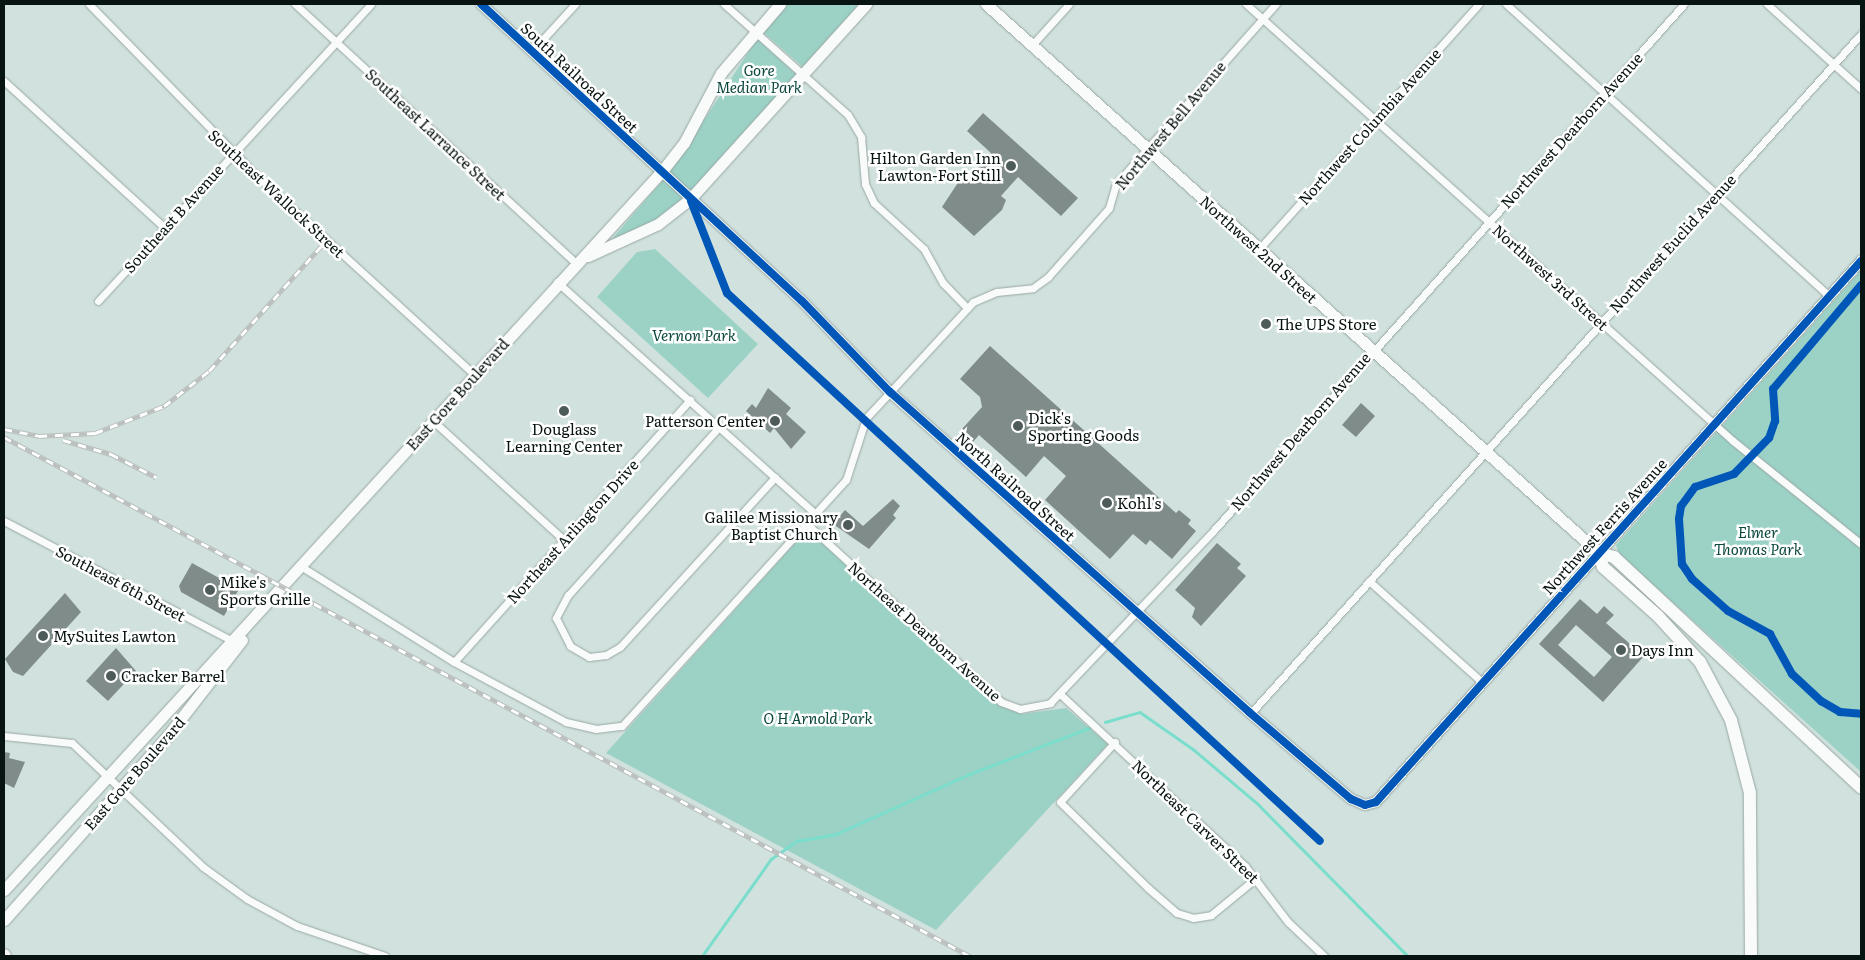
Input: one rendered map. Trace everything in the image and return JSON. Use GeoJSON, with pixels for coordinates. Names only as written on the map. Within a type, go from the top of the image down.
{"type":"FeatureCollection","features":[{"type":"Feature","properties":{"kind":"highway"},"geometry":{"type":"LineString","coordinates":[[1599,553],[1614,557],[1861,788]]}},
{"type":"Feature","properties":{"kind":"highway"},"geometry":{"type":"LineString","coordinates":[[1599,553],[1603,567],[1700,662],[1731,720],[1750,793],[1754,931],[1758,956]]}},
{"type":"Feature","properties":{"kind":"highway"},"geometry":{"type":"LineString","coordinates":[[1751,956],[1754,931]]}},
{"type":"Feature","properties":{"kind":"main road","name":"East Gore Boulevard"},"geometry":{"type":"LineString","coordinates":[[4,920],[123,788],[255,620],[557,282],[581,261],[662,171],[684,143],[720,73],[780,4]]}},
{"type":"Feature","properties":{"kind":"main road"},"geometry":{"type":"LineString","coordinates":[[581,261],[658,224],[690,199],[804,75],[866,4]]}},
{"type":"Feature","properties":{"kind":"main road","name":"Northwest 2nd Street"},"geometry":{"type":"LineString","coordinates":[[986,4],[1599,553]]}},
{"type":"Feature","properties":{"kind":"main road","name":"East Gore Boulevard"},"geometry":{"type":"LineString","coordinates":[[4,890],[108,774],[236,643]]}},
{"type":"Feature","properties":{"kind":"main road"},"geometry":{"type":"LineString","coordinates":[[19,873],[34,887]]}},
{"type":"Feature","properties":{"kind":"street","name":"Southeast Wallock Street"},"geometry":{"type":"LineString","coordinates":[[89,4],[232,152],[474,374]]}},
{"type":"Feature","properties":{"kind":"street","name":"Southeast Larrance Street"},"geometry":{"type":"LineString","coordinates":[[295,4],[581,261]]}},
{"type":"Feature","properties":{"kind":"street","name":"Southeast B Avenue"},"geometry":{"type":"LineString","coordinates":[[98,301],[232,152],[371,4]]}},
{"type":"Feature","properties":{"kind":"street","name":"South Railroad Street"},"geometry":{"type":"LineString","coordinates":[[481,4],[662,171]]}},
{"type":"Feature","properties":{"kind":"street"},"geometry":{"type":"LineString","coordinates":[[532,52],[575,4]]}},
{"type":"Feature","properties":{"kind":"street"},"geometry":{"type":"LineString","coordinates":[[724,4],[804,75],[856,126],[865,184],[874,202],[924,248],[943,283],[967,308]]}},
{"type":"Feature","properties":{"kind":"street"},"geometry":{"type":"LineString","coordinates":[[1032,45],[1069,4]]}},
{"type":"Feature","properties":{"kind":"street","name":"Northwest 3rd Street"},"geometry":{"type":"LineString","coordinates":[[1246,4],[1714,424],[1861,544]]}},
{"type":"Feature","properties":{"kind":"street","name":"Northwest Bell Avenue"},"geometry":{"type":"LineString","coordinates":[[302,567],[454,662],[566,722],[596,730],[622,726],[846,480],[866,418],[967,308],[982,296],[1033,288],[1048,277],[1102,218],[1116,184],[1276,4]]}},
{"type":"Feature","properties":{"kind":"street","name":"Northwest Columbia Avenue"},"geometry":{"type":"LineString","coordinates":[[1259,249],[1479,4]]}},
{"type":"Feature","properties":{"kind":"street"},"geometry":{"type":"LineString","coordinates":[[1506,4],[1829,296]]}},
{"type":"Feature","properties":{"kind":"street","name":"Northwest Dearborn Avenue"},"geometry":{"type":"LineString","coordinates":[[1136,612],[1684,4]]}},
{"type":"Feature","properties":{"kind":"street"},"geometry":{"type":"LineString","coordinates":[[1768,4],[1861,89]]}},
{"type":"Feature","properties":{"kind":"street","name":"Northwest Euclid Avenue"},"geometry":{"type":"LineString","coordinates":[[1250,714],[1861,34]]}},
{"type":"Feature","properties":{"kind":"street"},"geometry":{"type":"LineString","coordinates":[[4,81],[164,227]]}},
{"type":"Feature","properties":{"kind":"street","name":"North Railroad Street"},"geometry":{"type":"LineString","coordinates":[[662,171],[802,301],[890,392],[1250,714],[1351,799],[1366,806]]}},
{"type":"Feature","properties":{"kind":"street","name":"Northwest Ferris Avenue"},"geometry":{"type":"LineString","coordinates":[[1366,806],[1376,802],[1861,261]]}},
{"type":"Feature","properties":{"kind":"street"},"geometry":{"type":"LineString","coordinates":[[557,282],[816,514]]}},
{"type":"Feature","properties":{"kind":"street","name":"Northeast Arlington Drive"},"geometry":{"type":"LineString","coordinates":[[454,662],[690,400]]}},
{"type":"Feature","properties":{"kind":"street"},"geometry":{"type":"LineString","coordinates":[[432,420],[565,541]]}},
{"type":"Feature","properties":{"kind":"street"},"geometry":{"type":"LineString","coordinates":[[719,427],[568,595],[556,618],[570,646],[589,656],[606,655],[620,646],[775,477]]}},
{"type":"Feature","properties":{"kind":"street","name":"Southeast 6th Street"},"geometry":{"type":"LineString","coordinates":[[4,522],[236,643]]}},
{"type":"Feature","properties":{"kind":"street","name":"Northeast Dearborn Avenue"},"geometry":{"type":"LineString","coordinates":[[807,524],[1001,702],[1036,708],[1060,694],[1136,612]]}},
{"type":"Feature","properties":{"kind":"street"},"geometry":{"type":"LineString","coordinates":[[1369,581],[1483,683]]}},
{"type":"Feature","properties":{"kind":"street","name":"Northeast Carver Street"},"geometry":{"type":"LineString","coordinates":[[1060,694],[1115,742],[1256,878],[1288,922],[1324,956]]}},
{"type":"Feature","properties":{"kind":"street"},"geometry":{"type":"LineString","coordinates":[[4,736],[72,743],[123,788],[203,867],[247,899],[297,926],[385,956]]}},
{"type":"Feature","properties":{"kind":"street"},"geometry":{"type":"LineString","coordinates":[[1115,742],[1060,802],[1177,913],[1193,918],[1212,915],[1256,878]]}},
{"type":"Feature","properties":{"kind":"green space","name":"Gore Median Park"},"geometry":{"type":"Polygon","coordinates":[[[787,4],[859,4],[805,69],[763,32],[787,4]]]}},
{"type":"Feature","properties":{"kind":"green space","name":"Gore Median Park"},"geometry":{"type":"Polygon","coordinates":[[[757,39],[797,75],[693,193],[670,172],[757,39]]]}},
{"type":"Feature","properties":{"kind":"green space"},"geometry":{"type":"Polygon","coordinates":[[[663,180],[685,199],[658,220],[611,240],[663,180]]]}},
{"type":"Feature","properties":{"kind":"green space","name":"Vernon Park"},"geometry":{"type":"Polygon","coordinates":[[[655,249],[758,344],[708,398],[597,297],[637,252],[655,249]]]}},
{"type":"Feature","properties":{"kind":"green space","name":"Elmer Thomas Park"},"geometry":{"type":"Polygon","coordinates":[[[1861,270],[1861,772],[1619,554],[1616,545],[1861,270]]]}},
{"type":"Feature","properties":{"kind":"green space","name":"O H Arnold Park"},"geometry":{"type":"Polygon","coordinates":[[[804,533],[812,534],[996,703],[1022,714],[1066,708],[1108,744],[936,930],[606,753],[804,533]]]}},
{"type":"Feature","properties":{"kind":"building","name":"Hilton Garden Inn Lawton-Fort Still"},"geometry":{"type":"Polygon","coordinates":[[[983,113],[1078,198],[1061,216],[1018,177],[1001,196],[1006,200],[1002,210],[974,236],[942,207],[961,178],[965,182],[991,153],[967,131],[983,113]]]}},
{"type":"Feature","properties":{"kind":"building"},"geometry":{"type":"Polygon","coordinates":[[[990,346],[1176,513],[1179,510],[1191,520],[1188,524],[1196,531],[1172,559],[1150,540],[1146,545],[1133,534],[1110,559],[1045,500],[1066,476],[1044,456],[1026,477],[979,435],[973,442],[961,430],[982,407],[980,397],[960,379],[990,346]]]}},
{"type":"Feature","properties":{"kind":"building","name":"Patterson Center"},"geometry":{"type":"Polygon","coordinates":[[[768,388],[791,408],[786,414],[806,432],[791,449],[774,428],[770,433],[746,411],[752,404],[756,408],[768,388]]]}},
{"type":"Feature","properties":{"kind":"building"},"geometry":{"type":"Polygon","coordinates":[[[1361,403],[1375,416],[1356,437],[1342,425],[1361,403]]]}},
{"type":"Feature","properties":{"kind":"building","name":"Galilee Missionary Baptist Church"},"geometry":{"type":"Polygon","coordinates":[[[893,499],[900,506],[893,515],[896,518],[869,549],[833,524],[845,510],[863,526],[893,499]]]}},
{"type":"Feature","properties":{"kind":"building"},"geometry":{"type":"Polygon","coordinates":[[[1217,543],[1241,564],[1237,568],[1246,576],[1201,626],[1192,617],[1195,608],[1175,590],[1217,543]]]}},
{"type":"Feature","properties":{"kind":"building","name":"Mike's Sports Grille"},"geometry":{"type":"Polygon","coordinates":[[[192,563],[239,589],[224,616],[181,592],[179,586],[192,563]]]}},
{"type":"Feature","properties":{"kind":"building","name":"MySuites Lawton"},"geometry":{"type":"Polygon","coordinates":[[[65,593],[81,612],[23,676],[13,672],[5,659],[65,593]]]}},
{"type":"Feature","properties":{"kind":"building","name":"Days Inn"},"geometry":{"type":"Polygon","coordinates":[[[1580,599],[1597,614],[1604,606],[1614,615],[1606,623],[1644,656],[1603,702],[1539,644],[1580,599]],[[1576,625],[1558,645],[1594,677],[1612,657],[1576,625]]]}},
{"type":"Feature","properties":{"kind":"building","name":"Cracker Barrel"},"geometry":{"type":"Polygon","coordinates":[[[116,648],[136,671],[108,701],[86,681],[116,648]]]}},
{"type":"Feature","properties":{"kind":"building"},"geometry":{"type":"Polygon","coordinates":[[[4,752],[10,753],[9,758],[25,762],[14,788],[4,783],[4,752]]]}},
{"type":"Feature","properties":{"kind":"waterway"},"geometry":{"type":"LineString","coordinates":[[1105,722],[1140,712],[1193,749],[1258,804],[1408,956]]}},
{"type":"Feature","properties":{"kind":"waterway"},"geometry":{"type":"LineString","coordinates":[[702,956],[771,859],[797,841],[836,834],[967,775],[1089,728]]}},
{"type":"Feature","properties":{"kind":"railway"},"geometry":{"type":"LineString","coordinates":[[4,429],[39,436],[95,433],[164,406],[209,371],[323,244]]}},
{"type":"Feature","properties":{"kind":"railway"},"geometry":{"type":"LineString","coordinates":[[4,437],[970,956]]}},
{"type":"Feature","properties":{"kind":"railway"},"geometry":{"type":"LineString","coordinates":[[63,440],[111,454],[156,477]]}},
{"type":"Feature","properties":{"kind":"cycle path"},"geometry":{"type":"LineString","coordinates":[[481,4],[802,301],[890,392],[1249,712],[1351,799],[1365,805],[1376,802],[1861,261]]}},
{"type":"Feature","properties":{"kind":"cycle path"},"geometry":{"type":"LineString","coordinates":[[691,201],[727,293],[1320,841]]}},
{"type":"Feature","properties":{"kind":"cycle path"},"geometry":{"type":"LineString","coordinates":[[1861,285],[1773,389],[1775,421],[1769,438],[1734,474],[1695,487],[1681,506],[1679,519],[1682,564],[1692,579],[1728,611],[1770,634],[1792,674],[1821,701],[1840,712],[1861,714]]}},
{"type":"Feature","properties":{"kind":"place","name":"Hilton Garden Inn Lawton-Fort Still"},"geometry":{"type":"Point","coordinates":[1011,166]}},
{"type":"Feature","properties":{"kind":"place","name":"The UPS Store"},"geometry":{"type":"Point","coordinates":[1266,324]}},
{"type":"Feature","properties":{"kind":"place","name":"Douglass Learning Center"},"geometry":{"type":"Point","coordinates":[564,411]}},
{"type":"Feature","properties":{"kind":"place","name":"Patterson Center"},"geometry":{"type":"Point","coordinates":[775,421]}},
{"type":"Feature","properties":{"kind":"place","name":"Dick's Sporting Goods"},"geometry":{"type":"Point","coordinates":[1018,426]}},
{"type":"Feature","properties":{"kind":"place","name":"Kohl's"},"geometry":{"type":"Point","coordinates":[1107,503]}},
{"type":"Feature","properties":{"kind":"place","name":"Galilee Missionary Baptist Church"},"geometry":{"type":"Point","coordinates":[848,525]}},
{"type":"Feature","properties":{"kind":"place","name":"Mike's Sports Grille"},"geometry":{"type":"Point","coordinates":[210,590]}},
{"type":"Feature","properties":{"kind":"place","name":"MySuites Lawton"},"geometry":{"type":"Point","coordinates":[43,636]}},
{"type":"Feature","properties":{"kind":"place","name":"Days Inn"},"geometry":{"type":"Point","coordinates":[1621,650]}},
{"type":"Feature","properties":{"kind":"place","name":"Cracker Barrel"},"geometry":{"type":"Point","coordinates":[111,676]}}]}
